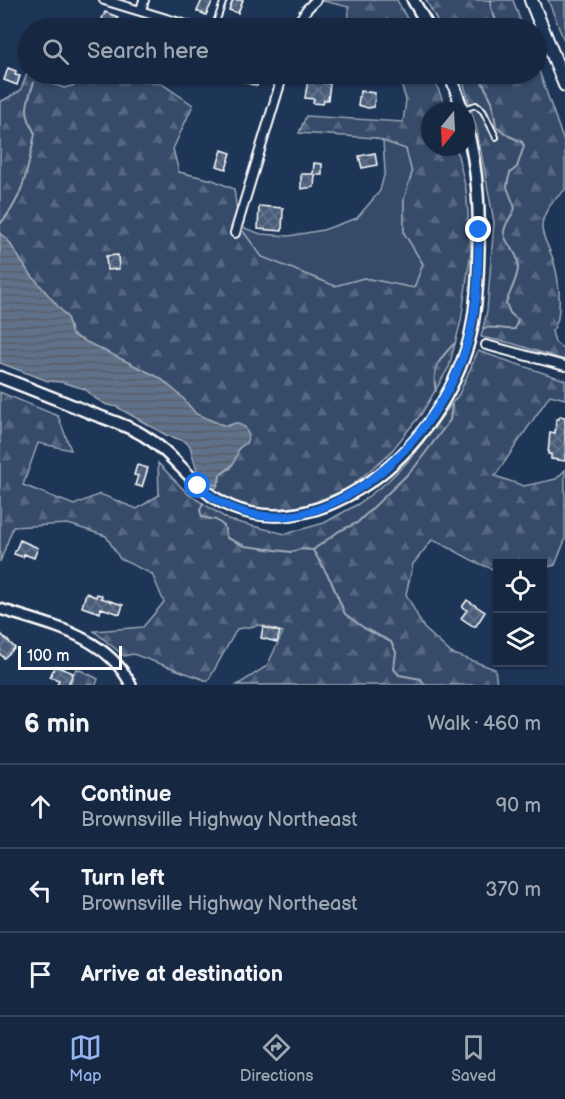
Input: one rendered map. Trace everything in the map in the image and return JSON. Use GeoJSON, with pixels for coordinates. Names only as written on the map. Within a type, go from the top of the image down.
{"type":"FeatureCollection","features":[{"type":"Feature","properties":{"kind":"highway"},"geometry":{"type":"LineString","coordinates":[[531,0],[538,18]]}},
{"type":"Feature","properties":{"kind":"highway"},"geometry":{"type":"LineString","coordinates":[[547,40],[565,86]]}},
{"type":"Feature","properties":{"kind":"main road"},"geometry":{"type":"LineString","coordinates":[[413,0],[423,18]]}},
{"type":"Feature","properties":{"kind":"main road"},"geometry":{"type":"LineString","coordinates":[[453,84],[459,102]]}},
{"type":"Feature","properties":{"kind":"main road"},"geometry":{"type":"LineString","coordinates":[[0,377],[141,434],[165,451],[207,494],[232,508],[254,514],[282,516],[316,509],[344,498],[379,475],[419,435],[443,399],[467,348],[476,300],[480,206],[473,156]]}},
{"type":"Feature","properties":{"kind":"street"},"geometry":{"type":"LineString","coordinates":[[104,0],[165,18]]}},
{"type":"Feature","properties":{"kind":"street"},"geometry":{"type":"LineString","coordinates":[[141,10],[144,0]]}},
{"type":"Feature","properties":{"kind":"street"},"geometry":{"type":"LineString","coordinates":[[301,18],[316,0]]}},
{"type":"Feature","properties":{"kind":"street"},"geometry":{"type":"LineString","coordinates":[[235,233],[281,84]]}},
{"type":"Feature","properties":{"kind":"street"},"geometry":{"type":"LineString","coordinates":[[486,345],[565,366]]}},
{"type":"Feature","properties":{"kind":"street"},"geometry":{"type":"LineString","coordinates":[[0,609],[91,642],[122,668],[131,685]]}},
{"type":"Feature","properties":{"kind":"lane"},"geometry":{"type":"LineString","coordinates":[[218,18],[224,0]]}},
{"type":"Feature","properties":{"kind":"lane"},"geometry":{"type":"LineString","coordinates":[[475,105],[483,111],[496,137]]}},
{"type":"Feature","properties":{"kind":"green space"},"geometry":{"type":"Polygon","coordinates":[[[310,0],[319,0],[306,11],[310,0]]]}},
{"type":"Feature","properties":{"kind":"green space"},"geometry":{"type":"Polygon","coordinates":[[[319,0],[397,0],[407,18],[348,18],[349,7],[319,0]]]}},
{"type":"Feature","properties":{"kind":"green space"},"geometry":{"type":"Polygon","coordinates":[[[426,0],[513,0],[519,18],[436,18],[426,0]]]}},
{"type":"Feature","properties":{"kind":"green space"},"geometry":{"type":"Polygon","coordinates":[[[548,0],[565,0],[565,43],[548,0]]]}},
{"type":"Feature","properties":{"kind":"green space"},"geometry":{"type":"Polygon","coordinates":[[[23,84],[53,84],[64,88],[79,84],[162,84],[193,105],[173,149],[179,172],[213,180],[234,189],[239,226],[262,257],[335,286],[364,278],[414,288],[423,264],[404,233],[404,199],[412,173],[406,149],[375,138],[299,133],[306,116],[403,122],[406,100],[401,84],[436,84],[443,102],[421,102],[421,156],[458,156],[466,189],[471,250],[461,321],[449,367],[422,413],[390,453],[349,488],[306,506],[257,511],[225,499],[210,484],[215,485],[220,481],[220,475],[231,468],[239,448],[246,443],[236,423],[227,426],[196,414],[182,397],[160,378],[72,335],[67,317],[27,270],[7,239],[0,234],[0,102],[20,91],[23,84]]]}},
{"type":"Feature","properties":{"kind":"green space"},"geometry":{"type":"Polygon","coordinates":[[[464,84],[544,84],[565,145],[565,190],[548,209],[542,227],[555,265],[558,284],[557,323],[552,331],[555,342],[565,350],[565,360],[511,343],[481,337],[487,311],[494,222],[475,123],[475,102],[469,102],[464,84]]]}},
{"type":"Feature","properties":{"kind":"green space"},"geometry":{"type":"Polygon","coordinates":[[[383,141],[406,149],[412,173],[404,199],[404,233],[423,264],[414,288],[364,278],[335,286],[262,257],[239,226],[261,234],[289,236],[323,230],[357,218],[380,191],[385,171],[383,141]]]}},
{"type":"Feature","properties":{"kind":"green space"},"geometry":{"type":"Polygon","coordinates":[[[478,351],[565,380],[565,399],[550,395],[495,476],[524,486],[556,479],[565,470],[565,540],[555,565],[547,567],[547,559],[493,559],[493,569],[432,540],[413,564],[406,594],[424,628],[451,653],[495,669],[497,685],[237,685],[267,666],[283,632],[261,625],[237,629],[208,681],[133,654],[124,656],[94,631],[143,627],[164,602],[152,574],[120,559],[106,536],[68,524],[13,527],[0,562],[0,392],[58,416],[71,450],[38,443],[23,485],[74,505],[100,494],[137,509],[159,495],[158,463],[188,494],[229,520],[285,534],[324,523],[358,504],[387,482],[410,459],[459,394],[478,351]]]}},
{"type":"Feature","properties":{"kind":"green space"},"geometry":{"type":"Polygon","coordinates":[[[76,668],[98,679],[96,685],[70,685],[76,668]]]}},
{"type":"Feature","properties":{"kind":"shaded area"},"geometry":{"type":"Polygon","coordinates":[[[0,234],[7,239],[27,270],[67,317],[72,335],[160,378],[182,397],[196,414],[227,426],[236,423],[245,427],[249,436],[246,443],[239,448],[233,464],[220,475],[218,484],[211,484],[201,477],[190,446],[184,441],[166,435],[117,407],[107,405],[85,389],[48,381],[0,363],[0,234]]]}},
{"type":"Feature","properties":{"kind":"building"},"geometry":{"type":"Polygon","coordinates":[[[202,0],[213,0],[206,15],[197,11],[202,0]]]}},
{"type":"Feature","properties":{"kind":"building"},"geometry":{"type":"Polygon","coordinates":[[[233,0],[243,0],[238,13],[229,10],[233,0]]]}},
{"type":"Feature","properties":{"kind":"building"},"geometry":{"type":"Polygon","coordinates":[[[105,12],[118,17],[118,18],[102,18],[105,12]]]}},
{"type":"Feature","properties":{"kind":"building"},"geometry":{"type":"Polygon","coordinates":[[[8,68],[16,71],[17,85],[4,80],[8,68]]]}},
{"type":"Feature","properties":{"kind":"building"},"geometry":{"type":"Polygon","coordinates":[[[307,84],[330,84],[328,100],[324,100],[323,104],[313,103],[314,99],[305,98],[307,84]]]}},
{"type":"Feature","properties":{"kind":"building"},"geometry":{"type":"Polygon","coordinates":[[[360,91],[375,93],[374,107],[358,105],[360,91]]]}},
{"type":"Feature","properties":{"kind":"building"},"geometry":{"type":"Polygon","coordinates":[[[222,150],[231,153],[226,169],[217,166],[222,150]]]}},
{"type":"Feature","properties":{"kind":"building"},"geometry":{"type":"Polygon","coordinates":[[[375,153],[377,165],[362,168],[359,156],[375,153]]]}},
{"type":"Feature","properties":{"kind":"building"},"geometry":{"type":"Polygon","coordinates":[[[314,163],[322,164],[322,175],[315,175],[314,187],[301,189],[301,174],[313,174],[314,163]]]}},
{"type":"Feature","properties":{"kind":"building"},"geometry":{"type":"Polygon","coordinates":[[[259,206],[283,208],[282,231],[258,229],[259,206]]]}},
{"type":"Feature","properties":{"kind":"building"},"geometry":{"type":"Polygon","coordinates":[[[118,255],[119,269],[107,270],[106,256],[118,255]]]}},
{"type":"Feature","properties":{"kind":"building"},"geometry":{"type":"Polygon","coordinates":[[[560,416],[565,417],[565,461],[551,459],[551,454],[548,454],[550,432],[555,433],[556,419],[560,416]]]}},
{"type":"Feature","properties":{"kind":"building"},"geometry":{"type":"Polygon","coordinates":[[[137,465],[148,468],[142,487],[135,485],[138,476],[134,475],[137,465]]]}},
{"type":"Feature","properties":{"kind":"building"},"geometry":{"type":"Polygon","coordinates":[[[20,540],[38,548],[34,558],[24,554],[23,557],[14,554],[20,540]]]}},
{"type":"Feature","properties":{"kind":"building"},"geometry":{"type":"Polygon","coordinates":[[[86,593],[96,597],[97,594],[102,595],[101,598],[123,605],[120,614],[101,608],[100,613],[82,607],[86,593]]]}},
{"type":"Feature","properties":{"kind":"building"},"geometry":{"type":"Polygon","coordinates":[[[467,600],[485,612],[476,626],[461,618],[467,610],[462,607],[467,600]]]}},
{"type":"Feature","properties":{"kind":"building"},"geometry":{"type":"Polygon","coordinates":[[[263,627],[280,632],[277,642],[261,638],[263,627]]]}},
{"type":"Feature","properties":{"kind":"building"},"geometry":{"type":"Polygon","coordinates":[[[0,633],[15,648],[4,658],[0,654],[0,633]]]}},
{"type":"Feature","properties":{"kind":"building"},"geometry":{"type":"Polygon","coordinates":[[[55,666],[73,673],[68,685],[57,685],[59,680],[50,677],[55,666]]]}},
{"type":"Feature","properties":{"kind":"waterway"},"geometry":{"type":"LineString","coordinates":[[491,0],[495,18]]}},
{"type":"Feature","properties":{"kind":"waterway"},"geometry":{"type":"LineString","coordinates":[[0,224],[15,204],[27,170],[35,134],[27,114],[33,84]]}},
{"type":"Feature","properties":{"kind":"waterway"},"geometry":{"type":"LineString","coordinates":[[483,84],[492,101],[496,126],[522,142],[524,146],[517,167],[510,173],[508,180],[507,187],[515,208],[505,226],[504,233],[518,263],[517,275],[506,303],[510,313],[518,320],[515,329],[483,328]]}},
{"type":"Feature","properties":{"kind":"waterway"},"geometry":{"type":"LineString","coordinates":[[436,391],[435,377],[438,364],[455,343]]}},
{"type":"Feature","properties":{"kind":"waterway"},"geometry":{"type":"LineString","coordinates":[[313,550],[339,531],[357,523],[414,468],[450,420],[452,405]]}},
{"type":"Feature","properties":{"kind":"waterway"},"geometry":{"type":"LineString","coordinates":[[215,489],[218,484]]}},
{"type":"Feature","properties":{"kind":"waterway"},"geometry":{"type":"LineString","coordinates":[[203,503],[200,510],[202,517],[216,520],[224,526],[227,538],[245,546],[291,552],[301,549],[313,550]]}},
{"type":"Feature","properties":{"kind":"waterway"},"geometry":{"type":"LineString","coordinates":[[313,550],[331,581],[345,614],[364,628],[391,642],[396,652],[394,669],[399,675],[421,679],[425,685]]}},
{"type":"Feature","properties":{"kind":"route"},"geometry":{"type":"LineString","coordinates":[[198,486],[219,502],[232,508],[254,514],[282,516],[316,509],[344,498],[367,484],[394,462],[434,415],[467,348],[474,310],[479,230]]}}]}
